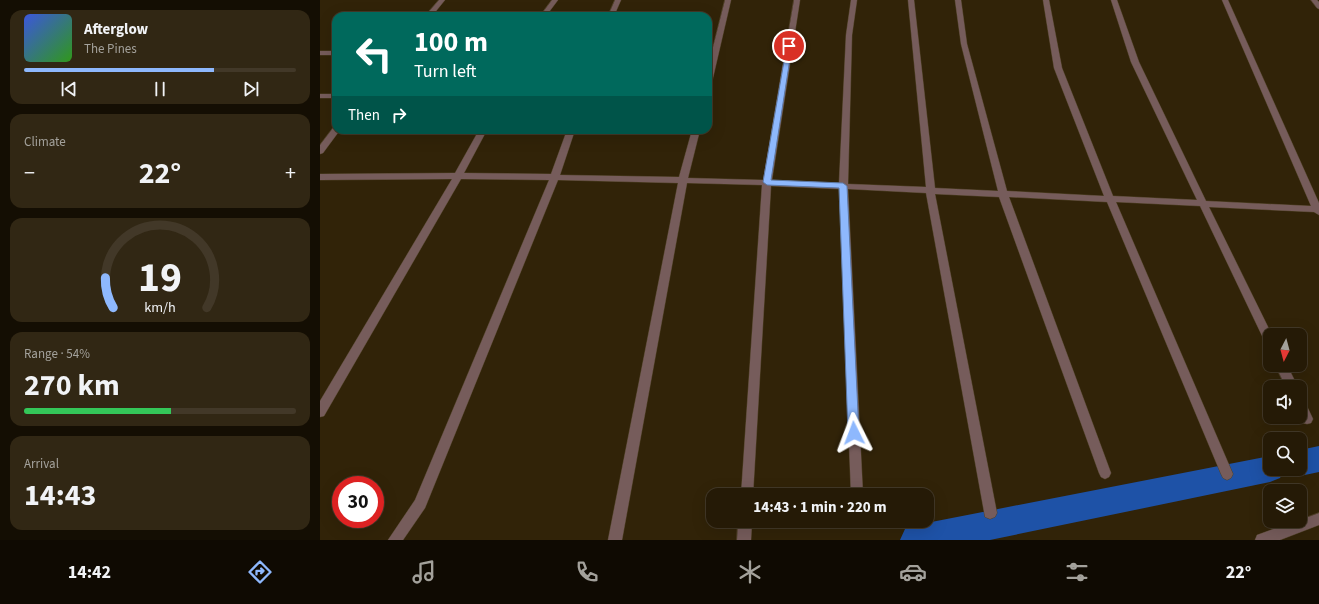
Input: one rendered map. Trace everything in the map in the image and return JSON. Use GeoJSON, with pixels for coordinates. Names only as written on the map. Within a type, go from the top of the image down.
{"type":"FeatureCollection","features":[{"type":"Feature","properties":{"kind":"street"},"geometry":{"type":"LineString","coordinates":[[432,12],[442,0]]}},
{"type":"Feature","properties":{"kind":"street"},"geometry":{"type":"LineString","coordinates":[[546,12],[555,0]]}},
{"type":"Feature","properties":{"kind":"street"},"geometry":{"type":"LineString","coordinates":[[613,12],[618,0]]}},
{"type":"Feature","properties":{"kind":"street"},"geometry":{"type":"LineString","coordinates":[[712,66],[728,0]]}},
{"type":"Feature","properties":{"kind":"street"},"geometry":{"type":"LineString","coordinates":[[747,488],[767,182],[797,0]]}},
{"type":"Feature","properties":{"kind":"street"},"geometry":{"type":"LineString","coordinates":[[854,0],[849,35],[843,186],[857,488]]}},
{"type":"Feature","properties":{"kind":"street"},"geometry":{"type":"LineString","coordinates":[[911,0],[930,190],[990,513]]}},
{"type":"Feature","properties":{"kind":"street"},"geometry":{"type":"LineString","coordinates":[[958,0],[964,44],[1003,194],[1106,473]]}},
{"type":"Feature","properties":{"kind":"street"},"geometry":{"type":"LineString","coordinates":[[1046,0],[1058,68],[1110,199],[1227,474]]}},
{"type":"Feature","properties":{"kind":"street"},"geometry":{"type":"LineString","coordinates":[[1114,0],[1135,62],[1263,328]]}},
{"type":"Feature","properties":{"kind":"street"},"geometry":{"type":"LineString","coordinates":[[320,177],[555,177],[767,182],[1318,210],[1225,0]]}},
{"type":"Feature","properties":{"kind":"street"},"geometry":{"type":"LineString","coordinates":[[1314,0],[1319,7]]}},
{"type":"Feature","properties":{"kind":"street"},"geometry":{"type":"LineString","coordinates":[[320,53],[332,53]]}},
{"type":"Feature","properties":{"kind":"street"},"geometry":{"type":"LineString","coordinates":[[320,96],[332,96]]}},
{"type":"Feature","properties":{"kind":"street"},"geometry":{"type":"LineString","coordinates":[[320,151],[333,134]]}},
{"type":"Feature","properties":{"kind":"street"},"geometry":{"type":"LineString","coordinates":[[320,412],[458,176],[481,134]]}},
{"type":"Feature","properties":{"kind":"street"},"geometry":{"type":"LineString","coordinates":[[395,540],[420,504],[555,177],[570,134]]}},
{"type":"Feature","properties":{"kind":"street"},"geometry":{"type":"LineString","coordinates":[[615,540],[683,180],[695,134]]}},
{"type":"Feature","properties":{"kind":"street"},"geometry":{"type":"LineString","coordinates":[[1262,540],[1319,519]]}},
{"type":"Feature","properties":{"kind":"street"},"geometry":{"type":"LineString","coordinates":[[744,540],[745,528]]}},
{"type":"Feature","properties":{"kind":"waterway"},"geometry":{"type":"LineString","coordinates":[[1307,462],[1319,459]]}},
{"type":"Feature","properties":{"kind":"waterway"},"geometry":{"type":"LineString","coordinates":[[916,540],[1263,470]]}},
{"type":"Feature","properties":{"kind":"route"},"geometry":{"type":"LineString","coordinates":[[789,46],[767,182],[843,186],[854,433]]}}]}
